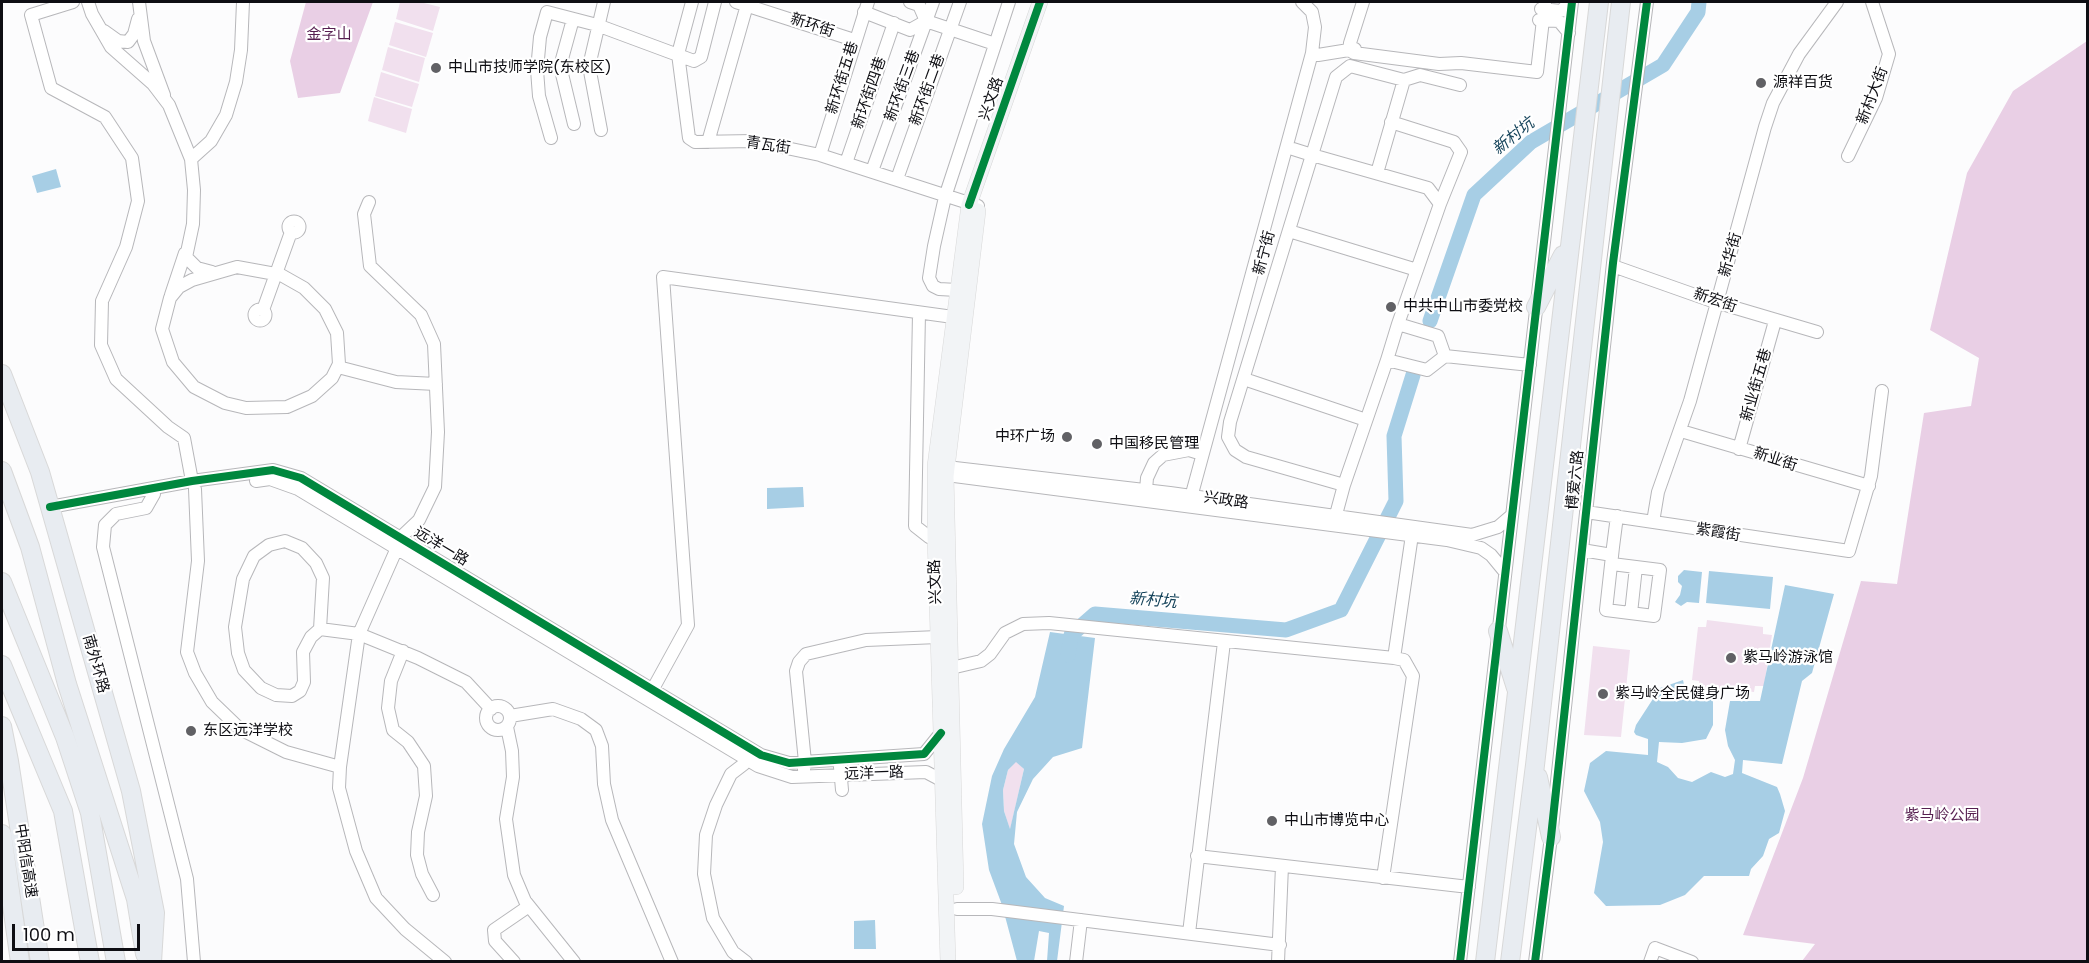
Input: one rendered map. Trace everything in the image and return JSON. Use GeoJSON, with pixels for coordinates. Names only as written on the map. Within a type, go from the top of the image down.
{"type":"FeatureCollection","features":[{"type":"Feature","properties":{"kind":"highway","name":"博爱六路"},"geometry":{"type":"LineString","coordinates":[[1485,962],[1548,447],[1568,246],[1599,2]]}},
{"type":"Feature","properties":{"kind":"highway","name":"博爱六路"},"geometry":{"type":"LineString","coordinates":[[1510,962],[1535,765],[1621,2]]}},
{"type":"Feature","properties":{"kind":"highway"},"geometry":{"type":"LineString","coordinates":[[1536,307],[1568,246]]}},
{"type":"Feature","properties":{"kind":"highway","name":"南外环路"},"geometry":{"type":"LineString","coordinates":[[2,374],[40,472],[131,791],[155,913],[152,962]]}},
{"type":"Feature","properties":{"kind":"highway"},"geometry":{"type":"LineString","coordinates":[[2,471],[30,547],[67,684],[136,899],[146,962]]}},
{"type":"Feature","properties":{"kind":"highway"},"geometry":{"type":"LineString","coordinates":[[2,582],[65,737],[90,813],[116,962]]}},
{"type":"Feature","properties":{"kind":"highway"},"geometry":{"type":"LineString","coordinates":[[2,609],[65,737]]}},
{"type":"Feature","properties":{"kind":"highway"},"geometry":{"type":"LineString","coordinates":[[1498,631],[1518,695]]}},
{"type":"Feature","properties":{"kind":"highway"},"geometry":{"type":"LineString","coordinates":[[2,665],[63,812],[90,962]]}},
{"type":"Feature","properties":{"kind":"highway","name":"中阳信高速"},"geometry":{"type":"LineString","coordinates":[[2,726],[40,962]]}},
{"type":"Feature","properties":{"kind":"highway"},"geometry":{"type":"LineString","coordinates":[[1535,765],[1551,837]]}},
{"type":"Feature","properties":{"kind":"highway","name":"中阳信高速"},"geometry":{"type":"LineString","coordinates":[[2,834],[20,962]]}},
{"type":"Feature","properties":{"kind":"main road","name":"兴文路"},"geometry":{"type":"LineString","coordinates":[[948,962],[935,536],[953,317],[974,205],[1040,2]]}},
{"type":"Feature","properties":{"kind":"main road","name":"兴文路"},"geometry":{"type":"LineString","coordinates":[[958,962],[951,668],[941,471],[974,205],[1049,2]]}},
{"type":"Feature","properties":{"kind":"main road"},"geometry":{"type":"LineString","coordinates":[[1617,44],[1626,2]]}},
{"type":"Feature","properties":{"kind":"street"},"geometry":{"type":"LineString","coordinates":[[27,2],[51,88],[105,117],[132,158],[138,201],[126,247],[102,301],[101,345],[116,379],[168,427],[184,438],[194,485],[198,561],[187,652],[195,673],[212,702],[240,729],[286,752],[340,766]]}},
{"type":"Feature","properties":{"kind":"street"},"geometry":{"type":"LineString","coordinates":[[31,15],[74,2]]}},
{"type":"Feature","properties":{"kind":"street"},"geometry":{"type":"LineString","coordinates":[[88,2],[111,47],[153,84],[166,102]]}},
{"type":"Feature","properties":{"kind":"street"},"geometry":{"type":"LineString","coordinates":[[191,159],[210,141],[226,115],[236,82],[241,50],[243,2]]}},
{"type":"Feature","properties":{"kind":"street"},"geometry":{"type":"LineString","coordinates":[[602,130],[589,66],[604,2]]}},
{"type":"Feature","properties":{"kind":"street"},"geometry":{"type":"LineString","coordinates":[[692,2],[678,55],[689,138],[708,142],[742,3]]}},
{"type":"Feature","properties":{"kind":"street"},"geometry":{"type":"LineString","coordinates":[[551,138],[539,96],[537,70],[540,38],[547,12],[597,25],[694,61],[701,57],[715,2]]}},
{"type":"Feature","properties":{"kind":"street"},"geometry":{"type":"LineString","coordinates":[[910,2],[919,5],[926,21]]}},
{"type":"Feature","properties":{"kind":"street","name":"新环街三巷"},"geometry":{"type":"LineString","coordinates":[[872,171],[933,2]]}},
{"type":"Feature","properties":{"kind":"street","name":"新环街二巷"},"geometry":{"type":"LineString","coordinates":[[897,180],[960,2]]}},
{"type":"Feature","properties":{"kind":"street"},"geometry":{"type":"LineString","coordinates":[[957,290],[939,290],[933,286],[929,278],[945,197],[1009,2]]}},
{"type":"Feature","properties":{"kind":"street"},"geometry":{"type":"LineString","coordinates":[[1194,501],[1202,454],[1312,53],[1316,27],[1312,12],[1302,2]]}},
{"type":"Feature","properties":{"kind":"street","name":"新宁街"},"geometry":{"type":"LineString","coordinates":[[1194,501],[1319,51],[1323,27],[1318,8],[1310,2]]}},
{"type":"Feature","properties":{"kind":"street"},"geometry":{"type":"LineString","coordinates":[[1352,46],[1365,2]]}},
{"type":"Feature","properties":{"kind":"street"},"geometry":{"type":"LineString","coordinates":[[1542,10],[1561,10],[1571,2]]}},
{"type":"Feature","properties":{"kind":"street"},"geometry":{"type":"LineString","coordinates":[[1460,962],[1571,2]]}},
{"type":"Feature","properties":{"kind":"street","name":"博爱六路"},"geometry":{"type":"LineString","coordinates":[[1535,962],[1551,837],[1613,266],[1647,2]]}},
{"type":"Feature","properties":{"kind":"street","name":"新华街"},"geometry":{"type":"LineString","coordinates":[[1653,522],[1658,492],[1681,431],[1773,103],[1799,54],[1837,2]]}},
{"type":"Feature","properties":{"kind":"street","name":"新村大街"},"geometry":{"type":"LineString","coordinates":[[1848,156],[1875,98],[1889,54],[1872,2]]}},
{"type":"Feature","properties":{"kind":"street","name":"新环街"},"geometry":{"type":"LineString","coordinates":[[742,3],[854,40]]}},
{"type":"Feature","properties":{"kind":"street"},"geometry":{"type":"LineString","coordinates":[[100,28],[118,41],[128,42],[134,34],[140,7]]}},
{"type":"Feature","properties":{"kind":"street"},"geometry":{"type":"LineString","coordinates":[[140,7],[144,41],[166,102],[184,137],[191,159],[194,190],[193,224],[170,298],[162,329],[173,362],[194,387],[225,403],[246,408],[288,407],[312,396],[322,388],[338,367],[337,333],[325,309],[304,288],[276,274],[237,267],[212,272],[179,287],[170,298]]}},
{"type":"Feature","properties":{"kind":"street"},"geometry":{"type":"LineString","coordinates":[[866,7],[910,30],[926,21],[994,44]]}},
{"type":"Feature","properties":{"kind":"street","name":"新环街五巷"},"geometry":{"type":"LineString","coordinates":[[820,154],[866,7]]}},
{"type":"Feature","properties":{"kind":"street"},"geometry":{"type":"LineString","coordinates":[[1319,51],[1352,46],[1439,64],[1461,63],[1537,72],[1542,10]]}},
{"type":"Feature","properties":{"kind":"street"},"geometry":{"type":"LineString","coordinates":[[1542,10],[1559,21],[1569,33]]}},
{"type":"Feature","properties":{"kind":"street"},"geometry":{"type":"LineString","coordinates":[[573,19],[564,46],[562,74],[574,124]]}},
{"type":"Feature","properties":{"kind":"street","name":"新环街四巷"},"geometry":{"type":"LineString","coordinates":[[846,163],[894,23]]}},
{"type":"Feature","properties":{"kind":"street"},"geometry":{"type":"LineString","coordinates":[[1344,485],[1246,458],[1235,450],[1228,437],[1230,422],[1336,77],[1350,66],[1404,80],[1420,75],[1460,85]]}},
{"type":"Feature","properties":{"kind":"street"},"geometry":{"type":"LineString","coordinates":[[1377,173],[1404,80]]}},
{"type":"Feature","properties":{"kind":"street"},"geometry":{"type":"LineString","coordinates":[[1334,520],[1398,324],[1440,204],[1461,152],[1454,142],[1391,122]]}},
{"type":"Feature","properties":{"kind":"street","name":"青瓦街"},"geometry":{"type":"LineString","coordinates":[[708,142],[753,141],[820,154],[974,205]]}},
{"type":"Feature","properties":{"kind":"street"},"geometry":{"type":"LineString","coordinates":[[1293,148],[1428,188],[1440,204]]}},
{"type":"Feature","properties":{"kind":"street"},"geometry":{"type":"LineString","coordinates":[[369,202],[364,214],[370,267],[421,315],[434,344],[438,432],[435,488],[419,520],[399,543],[359,634],[340,766],[339,788],[356,851],[376,898],[405,929],[445,962]]}},
{"type":"Feature","properties":{"kind":"street"},"geometry":{"type":"LineString","coordinates":[[1289,231],[1417,270]]}},
{"type":"Feature","properties":{"kind":"street"},"geometry":{"type":"LineString","coordinates":[[263,310],[291,232]]}},
{"type":"Feature","properties":{"kind":"street"},"geometry":{"type":"LineString","coordinates":[[185,253],[197,268],[212,272]]}},
{"type":"Feature","properties":{"kind":"street","name":"新宏街"},"geometry":{"type":"LineString","coordinates":[[1613,266],[1775,321],[1817,332]]}},
{"type":"Feature","properties":{"kind":"street"},"geometry":{"type":"LineString","coordinates":[[650,693],[688,625],[663,277],[953,317]]}},
{"type":"Feature","properties":{"kind":"street"},"geometry":{"type":"LineString","coordinates":[[919,313],[915,526],[929,537],[935,536]]}},
{"type":"Feature","properties":{"kind":"street","name":"新业街五巷"},"geometry":{"type":"LineString","coordinates":[[1739,449],[1775,321]]}},
{"type":"Feature","properties":{"kind":"street"},"geometry":{"type":"LineString","coordinates":[[1398,324],[1438,336],[1446,356]]}},
{"type":"Feature","properties":{"kind":"street"},"geometry":{"type":"LineString","coordinates":[[1387,360],[1427,370],[1446,356],[1530,365]]}},
{"type":"Feature","properties":{"kind":"street"},"geometry":{"type":"LineString","coordinates":[[338,367],[396,382],[436,384]]}},
{"type":"Feature","properties":{"kind":"street"},"geometry":{"type":"LineString","coordinates":[[1244,379],[1366,420]]}},
{"type":"Feature","properties":{"kind":"street"},"geometry":{"type":"LineString","coordinates":[[1869,486],[1882,391]]}},
{"type":"Feature","properties":{"kind":"street","name":"新业街"},"geometry":{"type":"LineString","coordinates":[[1681,431],[1869,486]]}},
{"type":"Feature","properties":{"kind":"street"},"geometry":{"type":"LineString","coordinates":[[1146,490],[1147,478],[1154,463],[1163,455],[1189,450],[1202,454]]}},
{"type":"Feature","properties":{"kind":"street","name":"远洋一路"},"geometry":{"type":"LineString","coordinates":[[50,507],[154,494],[273,470],[301,478],[399,543],[650,693],[758,766],[792,777],[926,772],[943,781]]}},
{"type":"Feature","properties":{"kind":"street","name":"兴政路"},"geometry":{"type":"LineString","coordinates":[[941,471],[1194,501],[1414,531],[1472,535],[1498,527],[1512,515]]}},
{"type":"Feature","properties":{"kind":"street","name":"兴政路"},"geometry":{"type":"LineString","coordinates":[[941,471],[1146,490],[1194,501]]}},
{"type":"Feature","properties":{"kind":"street","name":"远洋一路"},"geometry":{"type":"LineString","coordinates":[[50,507],[194,485]]}},
{"type":"Feature","properties":{"kind":"street","name":"紫霞街"},"geometry":{"type":"LineString","coordinates":[[1586,512],[1849,551],[1869,486]]}},
{"type":"Feature","properties":{"kind":"street"},"geometry":{"type":"LineString","coordinates":[[154,494],[146,508],[116,514],[105,525],[104,547],[187,879],[194,962]]}},
{"type":"Feature","properties":{"kind":"street"},"geometry":{"type":"LineString","coordinates":[[1582,550],[1612,559],[1636,567],[1660,570],[1654,616],[1606,610],[1612,559],[1617,516]]}},
{"type":"Feature","properties":{"kind":"street"},"geometry":{"type":"LineString","coordinates":[[1394,658],[1414,531]]}},
{"type":"Feature","properties":{"kind":"street","name":"兴政路"},"geometry":{"type":"LineString","coordinates":[[1414,531],[1480,548],[1491,555],[1505,572]]}},
{"type":"Feature","properties":{"kind":"street"},"geometry":{"type":"LineString","coordinates":[[320,629],[323,578],[316,562],[302,548],[285,541],[269,544],[254,556],[243,579],[235,627],[238,653],[244,670],[261,688],[276,695],[292,696],[300,691],[304,682],[303,652],[311,637],[320,629],[359,634],[403,651],[466,682],[491,708]]}},
{"type":"Feature","properties":{"kind":"street"},"geometry":{"type":"LineString","coordinates":[[1631,613],[1636,567]]}},
{"type":"Feature","properties":{"kind":"street"},"geometry":{"type":"LineString","coordinates":[[951,668],[981,661],[990,654],[1005,633],[1023,624],[1063,624],[1404,660],[1413,675],[1383,878]]}},
{"type":"Feature","properties":{"kind":"street"},"geometry":{"type":"LineString","coordinates":[[802,776],[805,762],[796,671],[799,662],[806,654],[849,646],[866,640],[938,637]]}},
{"type":"Feature","properties":{"kind":"street"},"geometry":{"type":"LineString","coordinates":[[1189,933],[1224,642]]}},
{"type":"Feature","properties":{"kind":"street"},"geometry":{"type":"LineString","coordinates":[[403,651],[391,681],[388,708],[393,730],[408,742],[424,766],[426,796],[418,832],[417,855],[422,874],[433,895]]}},
{"type":"Feature","properties":{"kind":"street"},"geometry":{"type":"LineString","coordinates":[[491,708],[503,707],[508,722],[512,751],[513,777],[506,819],[508,846],[514,875],[529,906],[574,962]]}},
{"type":"Feature","properties":{"kind":"street"},"geometry":{"type":"LineString","coordinates":[[491,708],[487,715],[489,726],[499,730],[508,722],[553,709],[581,719],[596,729],[602,746],[606,802],[672,962]]}},
{"type":"Feature","properties":{"kind":"street"},"geometry":{"type":"LineString","coordinates":[[805,762],[924,754],[941,733]]}},
{"type":"Feature","properties":{"kind":"street","name":"远洋一路"},"geometry":{"type":"LineString","coordinates":[[747,757],[761,755],[789,763],[805,762]]}},
{"type":"Feature","properties":{"kind":"street"},"geometry":{"type":"LineString","coordinates":[[746,962],[733,952],[713,918],[704,874],[706,835],[716,805],[731,774],[747,757]]}},
{"type":"Feature","properties":{"kind":"street"},"geometry":{"type":"LineString","coordinates":[[840,760],[842,790]]}},
{"type":"Feature","properties":{"kind":"street"},"geometry":{"type":"LineString","coordinates":[[1197,856],[1469,887]]}},
{"type":"Feature","properties":{"kind":"street"},"geometry":{"type":"LineString","coordinates":[[1278,962],[1281,866]]}},
{"type":"Feature","properties":{"kind":"street"},"geometry":{"type":"LineString","coordinates":[[514,962],[495,941],[494,930],[529,906]]}},
{"type":"Feature","properties":{"kind":"street"},"geometry":{"type":"LineString","coordinates":[[957,909],[992,909],[1280,945]]}},
{"type":"Feature","properties":{"kind":"street"},"geometry":{"type":"LineString","coordinates":[[1076,919],[1076,962]]}},
{"type":"Feature","properties":{"kind":"street"},"geometry":{"type":"LineString","coordinates":[[1650,962],[1655,948],[1675,959],[1692,962]]}},
{"type":"Feature","properties":{"kind":"shaded area"},"geometry":{"type":"Polygon","coordinates":[[[400,2],[420,2],[440,7],[433,31],[396,19],[400,2]]]}},
{"type":"Feature","properties":{"kind":"shaded area"},"geometry":{"type":"Polygon","coordinates":[[[395,22],[433,33],[426,57],[389,45],[395,22]]]}},
{"type":"Feature","properties":{"kind":"shaded area"},"geometry":{"type":"Polygon","coordinates":[[[388,47],[425,58],[419,82],[382,70],[388,47]]]}},
{"type":"Feature","properties":{"kind":"shaded area"},"geometry":{"type":"Polygon","coordinates":[[[381,72],[419,84],[412,107],[375,96],[381,72]]]}},
{"type":"Feature","properties":{"kind":"shaded area"},"geometry":{"type":"Polygon","coordinates":[[[374,97],[412,109],[406,133],[368,121],[374,97]]]}},
{"type":"Feature","properties":{"kind":"shaded area","name":"紫马岭游泳馆"},"geometry":{"type":"Polygon","coordinates":[[[1707,620],[1763,627],[1763,634],[1772,635],[1764,686],[1755,686],[1754,692],[1699,687],[1699,681],[1692,680],[1698,627],[1706,627],[1707,620]]]}},
{"type":"Feature","properties":{"kind":"shaded area"},"geometry":{"type":"Polygon","coordinates":[[[1593,646],[1630,650],[1621,737],[1584,735],[1593,646]]]}},
{"type":"Feature","properties":{"kind":"shaded area"},"geometry":{"type":"Polygon","coordinates":[[[1016,761],[1024,769],[1010,830],[1004,811],[1003,790],[1008,770],[1016,761]]]}},
{"type":"Feature","properties":{"kind":"green space","name":"金字山"},"geometry":{"type":"Polygon","coordinates":[[[306,2],[373,2],[340,93],[298,98],[290,61],[306,2]]]}},
{"type":"Feature","properties":{"kind":"green space","name":"紫马岭公园"},"geometry":{"type":"Polygon","coordinates":[[[2087,41],[2087,961],[1802,961],[1815,944],[1743,935],[1803,778],[1861,581],[1897,584],[1924,413],[1971,406],[1979,358],[1930,330],[1967,173],[2013,91],[2087,41]]]}},
{"type":"Feature","properties":{"kind":"water"},"geometry":{"type":"Polygon","coordinates":[[[56,169],[61,187],[37,193],[32,176],[56,169]]]}},
{"type":"Feature","properties":{"kind":"water"},"geometry":{"type":"Polygon","coordinates":[[[803,487],[804,507],[767,509],[767,488],[803,487]]]}},
{"type":"Feature","properties":{"kind":"water"},"geometry":{"type":"Polygon","coordinates":[[[1684,570],[1702,572],[1699,603],[1687,602],[1681,606],[1675,602],[1682,586],[1678,582],[1678,576],[1684,570]]]}},
{"type":"Feature","properties":{"kind":"water"},"geometry":{"type":"Polygon","coordinates":[[[1709,571],[1773,577],[1770,609],[1706,603],[1709,571]]]}},
{"type":"Feature","properties":{"kind":"water"},"geometry":{"type":"Polygon","coordinates":[[[1785,585],[1834,594],[1812,673],[1802,681],[1782,764],[1743,760],[1742,773],[1777,787],[1785,811],[1779,833],[1769,839],[1763,856],[1751,869],[1749,876],[1704,876],[1685,895],[1660,905],[1606,906],[1594,893],[1603,842],[1600,822],[1584,791],[1590,763],[1606,751],[1648,755],[1648,739],[1636,735],[1634,732],[1636,725],[1660,688],[1683,680],[1686,694],[1694,698],[1713,700],[1713,725],[1706,739],[1682,743],[1659,742],[1657,762],[1668,767],[1678,778],[1692,782],[1711,772],[1725,777],[1733,774],[1735,760],[1728,746],[1725,730],[1730,701],[1760,701],[1785,585]]]}},
{"type":"Feature","properties":{"kind":"water"},"geometry":{"type":"Polygon","coordinates":[[[1050,632],[1095,638],[1082,748],[1053,757],[1033,779],[1017,812],[1014,844],[1026,877],[1045,898],[1064,906],[1057,961],[1047,961],[1049,933],[1039,931],[1034,961],[1017,961],[1002,905],[989,870],[982,824],[992,776],[1004,749],[1035,697],[1050,632]],[[1016,762],[1008,770],[1003,790],[1004,811],[1010,829],[1024,769],[1016,762]]]}},
{"type":"Feature","properties":{"kind":"water"},"geometry":{"type":"Polygon","coordinates":[[[875,920],[876,949],[854,949],[854,921],[875,920]]]}},
{"type":"Feature","properties":{"kind":"waterway","name":"新村坑"},"geometry":{"type":"LineString","coordinates":[[1430,321],[1474,195],[1531,142],[1663,65],[1698,12],[1699,2]]}},
{"type":"Feature","properties":{"kind":"waterway","name":"新村坑"},"geometry":{"type":"LineString","coordinates":[[1068,655],[1071,635],[1095,614],[1286,630],[1341,610],[1396,501],[1394,436],[1413,375]]}},
{"type":"Feature","properties":{"kind":"cycle path"},"geometry":{"type":"LineString","coordinates":[[969,205],[1040,2]]}},
{"type":"Feature","properties":{"kind":"cycle path"},"geometry":{"type":"LineString","coordinates":[[1460,962],[1572,2]]}},
{"type":"Feature","properties":{"kind":"cycle path"},"geometry":{"type":"LineString","coordinates":[[1535,962],[1551,837],[1613,263],[1647,2]]}},
{"type":"Feature","properties":{"kind":"cycle path"},"geometry":{"type":"LineString","coordinates":[[50,507],[192,481],[273,470],[301,478],[761,755],[789,763],[924,754],[941,733]]}},
{"type":"Feature","properties":{"kind":"place","name":"中山市技师学院(东校区)"},"geometry":{"type":"Point","coordinates":[436,68]}},
{"type":"Feature","properties":{"kind":"place","name":"源祥百货"},"geometry":{"type":"Point","coordinates":[1761,83]}},
{"type":"Feature","properties":{"kind":"place","name":"中共中山市委党校"},"geometry":{"type":"Point","coordinates":[1391,307]}},
{"type":"Feature","properties":{"kind":"place","name":"中环广场"},"geometry":{"type":"Point","coordinates":[1067,437]}},
{"type":"Feature","properties":{"kind":"place","name":"中国移民管理"},"geometry":{"type":"Point","coordinates":[1097,444]}},
{"type":"Feature","properties":{"kind":"place","name":"紫马岭游泳馆"},"geometry":{"type":"Point","coordinates":[1731,658]}},
{"type":"Feature","properties":{"kind":"place","name":"紫马岭全民健身广场"},"geometry":{"type":"Point","coordinates":[1603,694]}},
{"type":"Feature","properties":{"kind":"place","name":"东区远洋学校"},"geometry":{"type":"Point","coordinates":[191,731]}},
{"type":"Feature","properties":{"kind":"place","name":"中山市博览中心"},"geometry":{"type":"Point","coordinates":[1272,821]}}]}
